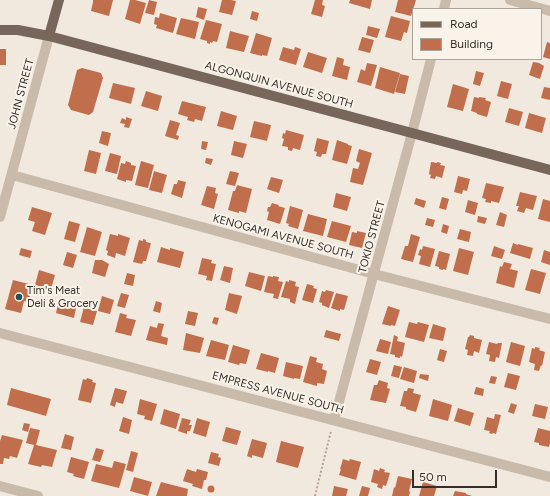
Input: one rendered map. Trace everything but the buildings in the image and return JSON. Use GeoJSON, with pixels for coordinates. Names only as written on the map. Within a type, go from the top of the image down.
{"type":"FeatureCollection","features":[{"type":"Feature","properties":{"kind":"main road","name":"JOHN STREET"},"geometry":{"type":"LineString","coordinates":[[49,36],[59,0]]}},
{"type":"Feature","properties":{"kind":"main road","name":"ALGONQUIN AVENUE SOUTH"},"geometry":{"type":"LineString","coordinates":[[0,30],[18,30],[49,36],[550,170]]}},
{"type":"Feature","properties":{"kind":"street"},"geometry":{"type":"LineString","coordinates":[[510,0],[539,8]]}},
{"type":"Feature","properties":{"kind":"street","name":"JOHN STREET"},"geometry":{"type":"LineString","coordinates":[[0,217],[49,36]]}},
{"type":"Feature","properties":{"kind":"street","name":"TOKIO STREET"},"geometry":{"type":"LineString","coordinates":[[334,420],[431,60]]}},
{"type":"Feature","properties":{"kind":"street","name":"KENOGAMI AVENUE SOUTH"},"geometry":{"type":"LineString","coordinates":[[12,175],[374,274],[550,319]]}},
{"type":"Feature","properties":{"kind":"street","name":"EMPRESS AVENUE SOUTH"},"geometry":{"type":"LineString","coordinates":[[0,333],[550,477]]}},
{"type":"Feature","properties":{"kind":"street"},"geometry":{"type":"LineString","coordinates":[[0,486],[38,496]]}},
{"type":"Feature","properties":{"kind":"path"},"geometry":{"type":"LineString","coordinates":[[315,496],[334,420]]}},
{"type":"Feature","properties":{"kind":"place","name":"Tim's Meat Deli & Grocery"},"geometry":{"type":"Point","coordinates":[19,297]}}]}
